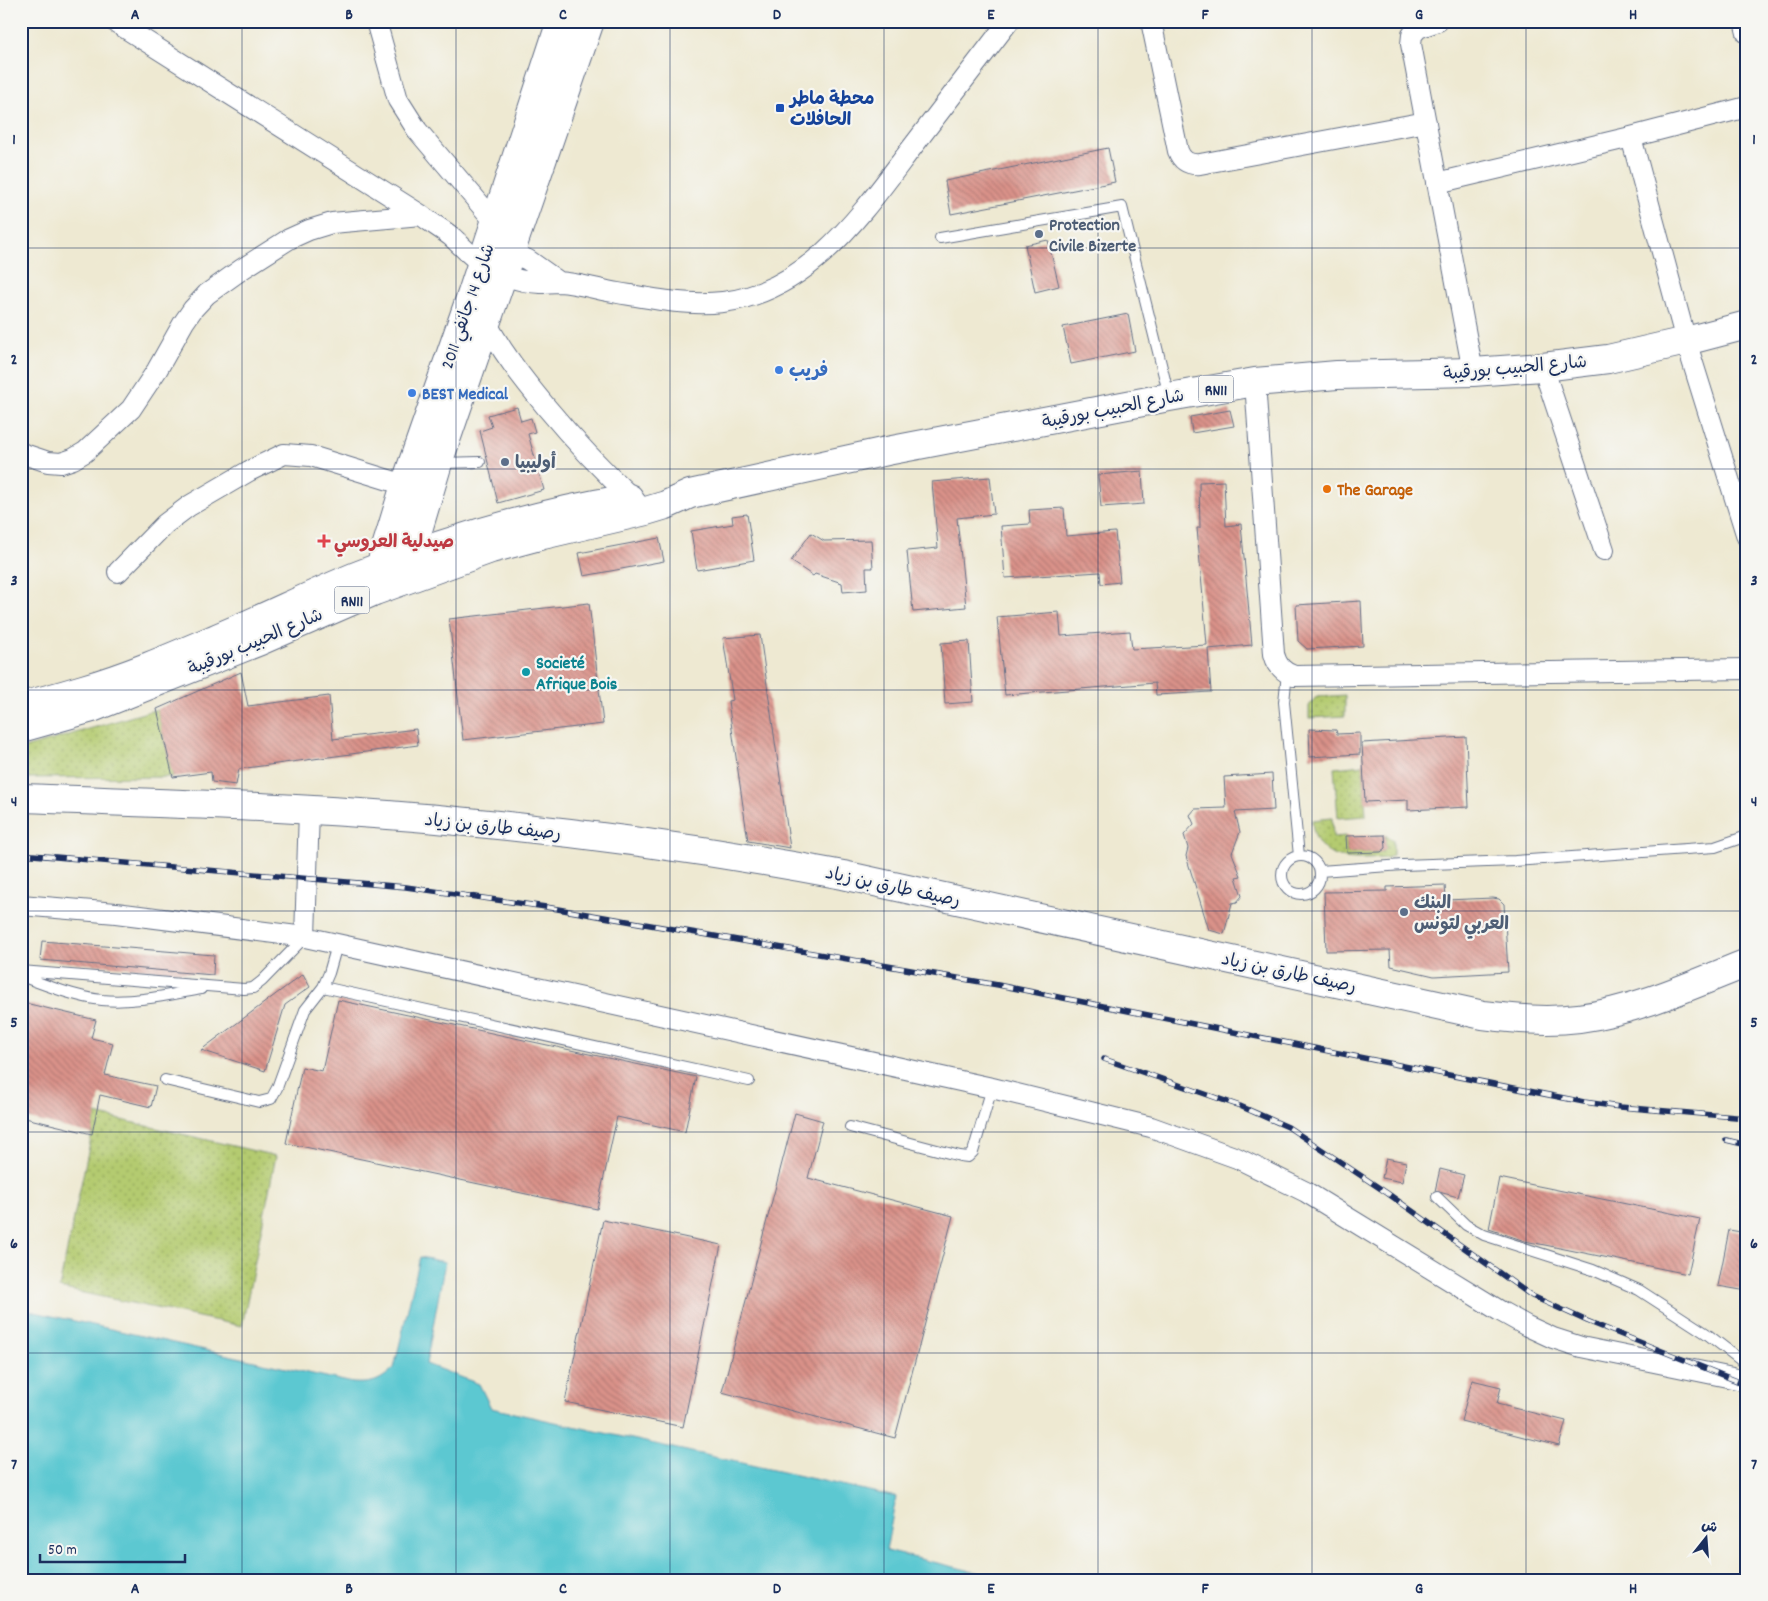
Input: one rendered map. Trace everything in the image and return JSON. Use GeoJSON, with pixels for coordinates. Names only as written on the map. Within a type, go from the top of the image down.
{"type":"FeatureCollection","features":[{"type":"Feature","properties":{"kind":"main road","name":"شارع 14 جانفي 2011"},"geometry":{"type":"LineString","coordinates":[[409,567],[438,463],[486,322],[496,251],[561,21]]}},
{"type":"Feature","properties":{"kind":"main road","name":"شارع 14 جانفي 2011"},"geometry":{"type":"LineString","coordinates":[[377,579],[405,484],[472,293],[496,251],[590,21]]}},
{"type":"Feature","properties":{"kind":"main road","name":"شارع الحبيب بورقيبة"},"geometry":{"type":"LineString","coordinates":[[21,706],[84,689],[126,674],[214,639],[409,567],[484,531],[591,504],[638,504],[664,494],[690,494],[887,451],[1255,382],[1338,374],[1473,372],[1543,367],[1608,358],[1686,342],[1747,326]]}},
{"type":"Feature","properties":{"kind":"main road","name":"شارع الحبيب بورقيبة"},"geometry":{"type":"LineString","coordinates":[[21,728],[92,708],[126,696],[260,641],[377,579]]}},
{"type":"Feature","properties":{"kind":"main road","name":"رصيف طارق بن زياد"},"geometry":{"type":"LineString","coordinates":[[21,798],[203,804],[309,810],[455,821],[649,844],[792,866],[896,886],[1483,1015],[1514,1019],[1547,1020],[1615,1012],[1648,1002],[1747,963]]}},
{"type":"Feature","properties":{"kind":"street"},"geometry":{"type":"LineString","coordinates":[[114,21],[421,215],[453,238],[496,251]]}},
{"type":"Feature","properties":{"kind":"street"},"geometry":{"type":"LineString","coordinates":[[376,21],[398,100],[496,251],[521,280],[540,283],[559,282],[670,302],[696,304],[724,302],[752,295],[777,285],[802,270],[827,251],[864,210],[1009,21]]}},
{"type":"Feature","properties":{"kind":"street"},"geometry":{"type":"LineString","coordinates":[[1151,21],[1178,151],[1184,160],[1189,163],[1200,164],[1426,122]]}},
{"type":"Feature","properties":{"kind":"street"},"geometry":{"type":"LineString","coordinates":[[1438,21],[1418,28],[1412,35],[1411,44],[1473,372]]}},
{"type":"Feature","properties":{"kind":"street"},"geometry":{"type":"LineString","coordinates":[[1744,21],[1747,32]]}},
{"type":"Feature","properties":{"kind":"street"},"geometry":{"type":"LineString","coordinates":[[1437,183],[1631,137],[1747,107]]}},
{"type":"Feature","properties":{"kind":"street"},"geometry":{"type":"LineString","coordinates":[[1631,137],[1686,342],[1747,537]]}},
{"type":"Feature","properties":{"kind":"street"},"geometry":{"type":"LineString","coordinates":[[21,453],[48,462],[61,463],[85,452],[135,403],[157,370],[184,322],[207,294],[289,239],[332,223],[421,215]]}},
{"type":"Feature","properties":{"kind":"street"},"geometry":{"type":"LineString","coordinates":[[472,293],[498,344],[529,387],[599,468],[638,504]]}},
{"type":"Feature","properties":{"kind":"street"},"geometry":{"type":"LineString","coordinates":[[1543,367],[1604,550]]}},
{"type":"Feature","properties":{"kind":"street"},"geometry":{"type":"LineString","coordinates":[[1255,382],[1274,654],[1280,668],[1287,673],[1294,676],[1747,669]]}},
{"type":"Feature","properties":{"kind":"street"},"geometry":{"type":"LineString","coordinates":[[118,572],[165,524],[189,506],[249,471],[284,454],[311,456],[405,484]]}},
{"type":"Feature","properties":{"kind":"street"},"geometry":{"type":"LineString","coordinates":[[305,937],[309,810]]}},
{"type":"Feature","properties":{"kind":"street"},"geometry":{"type":"LineString","coordinates":[[21,905],[116,913],[305,937],[992,1088],[1151,1127],[1238,1158],[1306,1192],[1500,1312],[1553,1338],[1581,1347],[1747,1381]]}},
{"type":"Feature","properties":{"kind":"lane"},"geometry":{"type":"LineString","coordinates":[[940,238],[1122,207],[1169,397]]}},
{"type":"Feature","properties":{"kind":"lane"},"geometry":{"type":"LineString","coordinates":[[438,463],[480,462]]}},
{"type":"Feature","properties":{"kind":"lane"},"geometry":{"type":"LineString","coordinates":[[1287,673],[1284,702],[1299,856]]}},
{"type":"Feature","properties":{"kind":"lane"},"geometry":{"type":"LineString","coordinates":[[1320,871],[1403,865],[1515,861],[1715,847],[1747,836]]}},
{"type":"Feature","properties":{"kind":"lane"},"geometry":{"type":"LineString","coordinates":[[1299,856],[1313,859],[1318,864],[1320,871],[1318,884],[1309,893],[1302,894],[1285,886],[1282,873],[1287,862],[1293,857],[1299,856]]}},
{"type":"Feature","properties":{"kind":"lane"},"geometry":{"type":"LineString","coordinates":[[21,971],[244,989],[253,988],[305,937]]}},
{"type":"Feature","properties":{"kind":"lane"},"geometry":{"type":"LineString","coordinates":[[165,1080],[259,1102],[271,1099],[277,1088],[305,1010],[323,987],[336,944]]}},
{"type":"Feature","properties":{"kind":"lane"},"geometry":{"type":"LineString","coordinates":[[21,976],[56,988],[102,1000],[143,999],[216,986]]}},
{"type":"Feature","properties":{"kind":"lane"},"geometry":{"type":"LineString","coordinates":[[323,987],[749,1081]]}},
{"type":"Feature","properties":{"kind":"lane"},"geometry":{"type":"LineString","coordinates":[[850,1128],[968,1157],[973,1152],[992,1088]]}},
{"type":"Feature","properties":{"kind":"lane"},"geometry":{"type":"LineString","coordinates":[[1437,1197],[1466,1225],[1484,1236],[1593,1270],[1639,1290],[1707,1334],[1747,1365]]}},
{"type":"Feature","properties":{"kind":"green space"},"geometry":{"type":"Polygon","coordinates":[[[1345,695],[1345,716],[1309,718],[1309,706],[1316,697],[1345,695]]]}},
{"type":"Feature","properties":{"kind":"green space"},"geometry":{"type":"Polygon","coordinates":[[[157,709],[173,777],[21,778],[21,749],[157,709]]]}},
{"type":"Feature","properties":{"kind":"green space"},"geometry":{"type":"Polygon","coordinates":[[[1363,765],[1366,816],[1338,818],[1334,768],[1363,765]]]}},
{"type":"Feature","properties":{"kind":"green space"},"geometry":{"type":"Polygon","coordinates":[[[1332,818],[1333,837],[1346,836],[1347,853],[1381,852],[1386,848],[1385,835],[1393,840],[1393,855],[1388,858],[1350,859],[1329,853],[1320,845],[1315,835],[1312,820],[1332,818]]]}},
{"type":"Feature","properties":{"kind":"green space"},"geometry":{"type":"Polygon","coordinates":[[[96,1114],[276,1156],[242,1326],[59,1288],[96,1114]]]}},
{"type":"Feature","properties":{"kind":"water"},"geometry":{"type":"Polygon","coordinates":[[[420,1257],[445,1262],[426,1364],[479,1384],[491,1408],[896,1497],[886,1551],[1010,1580],[21,1580],[21,1309],[353,1383],[366,1383],[380,1379],[394,1368],[420,1257]]]}},
{"type":"Feature","properties":{"kind":"building"},"geometry":{"type":"Polygon","coordinates":[[[1108,148],[1115,182],[951,214],[945,181],[1108,148]]]}},
{"type":"Feature","properties":{"kind":"building"},"geometry":{"type":"Polygon","coordinates":[[[1048,240],[1059,286],[1035,292],[1025,245],[1048,240]]]}},
{"type":"Feature","properties":{"kind":"building"},"geometry":{"type":"Polygon","coordinates":[[[1128,314],[1135,351],[1071,364],[1063,327],[1128,314]]]}},
{"type":"Feature","properties":{"kind":"building"},"geometry":{"type":"Polygon","coordinates":[[[517,407],[521,421],[531,418],[535,432],[528,434],[544,490],[498,503],[480,431],[492,427],[488,415],[517,407]]]}},
{"type":"Feature","properties":{"kind":"building"},"geometry":{"type":"Polygon","coordinates":[[[1230,410],[1234,426],[1192,433],[1190,417],[1230,410]]]}},
{"type":"Feature","properties":{"kind":"building"},"geometry":{"type":"Polygon","coordinates":[[[1142,471],[1144,504],[1101,507],[1098,475],[1142,471]]]}},
{"type":"Feature","properties":{"kind":"building"},"geometry":{"type":"Polygon","coordinates":[[[990,477],[994,514],[957,518],[966,607],[913,612],[907,551],[938,548],[932,482],[990,477]]]}},
{"type":"Feature","properties":{"kind":"building"},"geometry":{"type":"Polygon","coordinates":[[[1224,481],[1226,526],[1241,524],[1252,645],[1208,649],[1211,692],[1156,695],[1155,683],[1005,695],[997,617],[1059,612],[1061,636],[1130,631],[1132,649],[1207,645],[1197,528],[1200,528],[1199,482],[1224,481]]]}},
{"type":"Feature","properties":{"kind":"building"},"geometry":{"type":"Polygon","coordinates":[[[1064,508],[1066,536],[1115,532],[1120,582],[1101,584],[1100,572],[1005,578],[1001,526],[1030,524],[1029,510],[1064,508]]]}},
{"type":"Feature","properties":{"kind":"building"},"geometry":{"type":"Polygon","coordinates":[[[747,514],[754,560],[697,570],[691,531],[733,524],[732,516],[747,514]]]}},
{"type":"Feature","properties":{"kind":"building"},"geometry":{"type":"Polygon","coordinates":[[[811,533],[824,541],[871,540],[873,568],[866,568],[867,590],[843,592],[842,583],[815,574],[813,576],[791,561],[811,533]]]}},
{"type":"Feature","properties":{"kind":"building"},"geometry":{"type":"Polygon","coordinates":[[[659,538],[664,561],[584,576],[579,553],[659,538]]]}},
{"type":"Feature","properties":{"kind":"building"},"geometry":{"type":"Polygon","coordinates":[[[1361,601],[1363,646],[1307,649],[1298,641],[1296,605],[1361,601]]]}},
{"type":"Feature","properties":{"kind":"building","name":"Societé Afrique Bois"},"geometry":{"type":"Polygon","coordinates":[[[589,603],[603,724],[463,740],[449,619],[589,603]]]}},
{"type":"Feature","properties":{"kind":"building"},"geometry":{"type":"Polygon","coordinates":[[[760,635],[790,848],[748,841],[728,701],[733,700],[723,638],[760,635]]]}},
{"type":"Feature","properties":{"kind":"building"},"geometry":{"type":"Polygon","coordinates":[[[969,641],[973,702],[945,704],[941,643],[969,641]]]}},
{"type":"Feature","properties":{"kind":"building"},"geometry":{"type":"Polygon","coordinates":[[[241,672],[248,706],[329,696],[333,739],[416,729],[418,745],[239,769],[236,785],[212,782],[211,772],[173,777],[157,709],[241,672]]]}},
{"type":"Feature","properties":{"kind":"building"},"geometry":{"type":"Polygon","coordinates":[[[1309,729],[1336,730],[1337,734],[1360,733],[1360,754],[1310,757],[1309,729]]]}},
{"type":"Feature","properties":{"kind":"building"},"geometry":{"type":"Polygon","coordinates":[[[1466,737],[1469,807],[1408,810],[1408,800],[1365,802],[1362,743],[1466,737]]]}},
{"type":"Feature","properties":{"kind":"building"},"geometry":{"type":"Polygon","coordinates":[[[1272,774],[1274,810],[1235,812],[1240,832],[1232,853],[1241,876],[1236,877],[1242,896],[1237,902],[1232,903],[1224,934],[1209,930],[1186,856],[1188,848],[1184,835],[1194,824],[1190,815],[1195,809],[1226,808],[1224,777],[1272,774]]]}},
{"type":"Feature","properties":{"kind":"building"},"geometry":{"type":"Polygon","coordinates":[[[1385,835],[1386,848],[1381,852],[1347,853],[1346,836],[1385,835]]]}},
{"type":"Feature","properties":{"kind":"building"},"geometry":{"type":"Polygon","coordinates":[[[1445,885],[1446,900],[1493,898],[1499,899],[1504,904],[1508,972],[1434,976],[1391,966],[1390,950],[1326,951],[1324,892],[1387,891],[1387,887],[1445,885]]]}},
{"type":"Feature","properties":{"kind":"building"},"geometry":{"type":"Polygon","coordinates":[[[42,941],[214,955],[213,975],[40,960],[42,941]]]}},
{"type":"Feature","properties":{"kind":"building"},"geometry":{"type":"Polygon","coordinates":[[[303,974],[310,987],[285,1005],[265,1071],[201,1050],[303,974]]]}},
{"type":"Feature","properties":{"kind":"building"},"geometry":{"type":"Polygon","coordinates":[[[338,1000],[696,1077],[685,1132],[617,1117],[597,1209],[286,1143],[302,1067],[322,1071],[338,1000]]]}},
{"type":"Feature","properties":{"kind":"building"},"geometry":{"type":"Polygon","coordinates":[[[21,1002],[96,1020],[91,1038],[113,1043],[105,1075],[156,1086],[151,1107],[100,1095],[92,1134],[21,1117],[21,1002]]]}},
{"type":"Feature","properties":{"kind":"building"},"geometry":{"type":"Polygon","coordinates":[[[795,1113],[823,1121],[808,1178],[953,1216],[895,1438],[722,1392],[795,1113]]]}},
{"type":"Feature","properties":{"kind":"building"},"geometry":{"type":"Polygon","coordinates":[[[1386,1158],[1406,1162],[1402,1182],[1382,1178],[1386,1158]]]}},
{"type":"Feature","properties":{"kind":"building"},"geometry":{"type":"Polygon","coordinates":[[[1440,1169],[1464,1175],[1458,1197],[1435,1191],[1440,1169]]]}},
{"type":"Feature","properties":{"kind":"building"},"geometry":{"type":"Polygon","coordinates":[[[1499,1178],[1700,1219],[1688,1274],[1525,1241],[1489,1229],[1499,1178]]]}},
{"type":"Feature","properties":{"kind":"building"},"geometry":{"type":"Polygon","coordinates":[[[603,1220],[721,1245],[683,1427],[565,1402],[603,1220]]]}},
{"type":"Feature","properties":{"kind":"building"},"geometry":{"type":"Polygon","coordinates":[[[1729,1230],[1747,1233],[1747,1291],[1718,1286],[1729,1230]]]}},
{"type":"Feature","properties":{"kind":"building"},"geometry":{"type":"Polygon","coordinates":[[[1472,1380],[1501,1387],[1497,1404],[1566,1421],[1559,1446],[1461,1421],[1472,1380]]]}},
{"type":"Feature","properties":{"kind":"railway"},"geometry":{"type":"LineString","coordinates":[[21,854],[406,887],[546,907],[998,985],[1584,1102],[1747,1118]]}},
{"type":"Feature","properties":{"kind":"railway"},"geometry":{"type":"LineString","coordinates":[[1104,1059],[1240,1106],[1288,1127],[1387,1193],[1532,1296],[1587,1321],[1747,1385]]}},
{"type":"Feature","properties":{"kind":"railway"},"geometry":{"type":"LineString","coordinates":[[1726,1140],[1747,1145]]}},
{"type":"Feature","properties":{"kind":"place","name":"محطة ماطر الحافلات"},"geometry":{"type":"Point","coordinates":[780,108]}},
{"type":"Feature","properties":{"kind":"place","name":"Protection Civile Bizerte"},"geometry":{"type":"Point","coordinates":[1039,234]}},
{"type":"Feature","properties":{"kind":"place","name":"فريب"},"geometry":{"type":"Point","coordinates":[779,370]}},
{"type":"Feature","properties":{"kind":"place","name":"BEST Medical"},"geometry":{"type":"Point","coordinates":[412,393]}},
{"type":"Feature","properties":{"kind":"place","name":"أوليبيا"},"geometry":{"type":"Point","coordinates":[505,462]}},
{"type":"Feature","properties":{"kind":"place","name":"The Garage"},"geometry":{"type":"Point","coordinates":[1327,489]}},
{"type":"Feature","properties":{"kind":"place","name":"صيدلية العروسي"},"geometry":{"type":"Point","coordinates":[324,541]}},
{"type":"Feature","properties":{"kind":"place","name":"Societé Afrique Bois"},"geometry":{"type":"Point","coordinates":[526,672]}},
{"type":"Feature","properties":{"kind":"place","name":"البنك العربي لتونس"},"geometry":{"type":"Point","coordinates":[1404,912]}}]}
